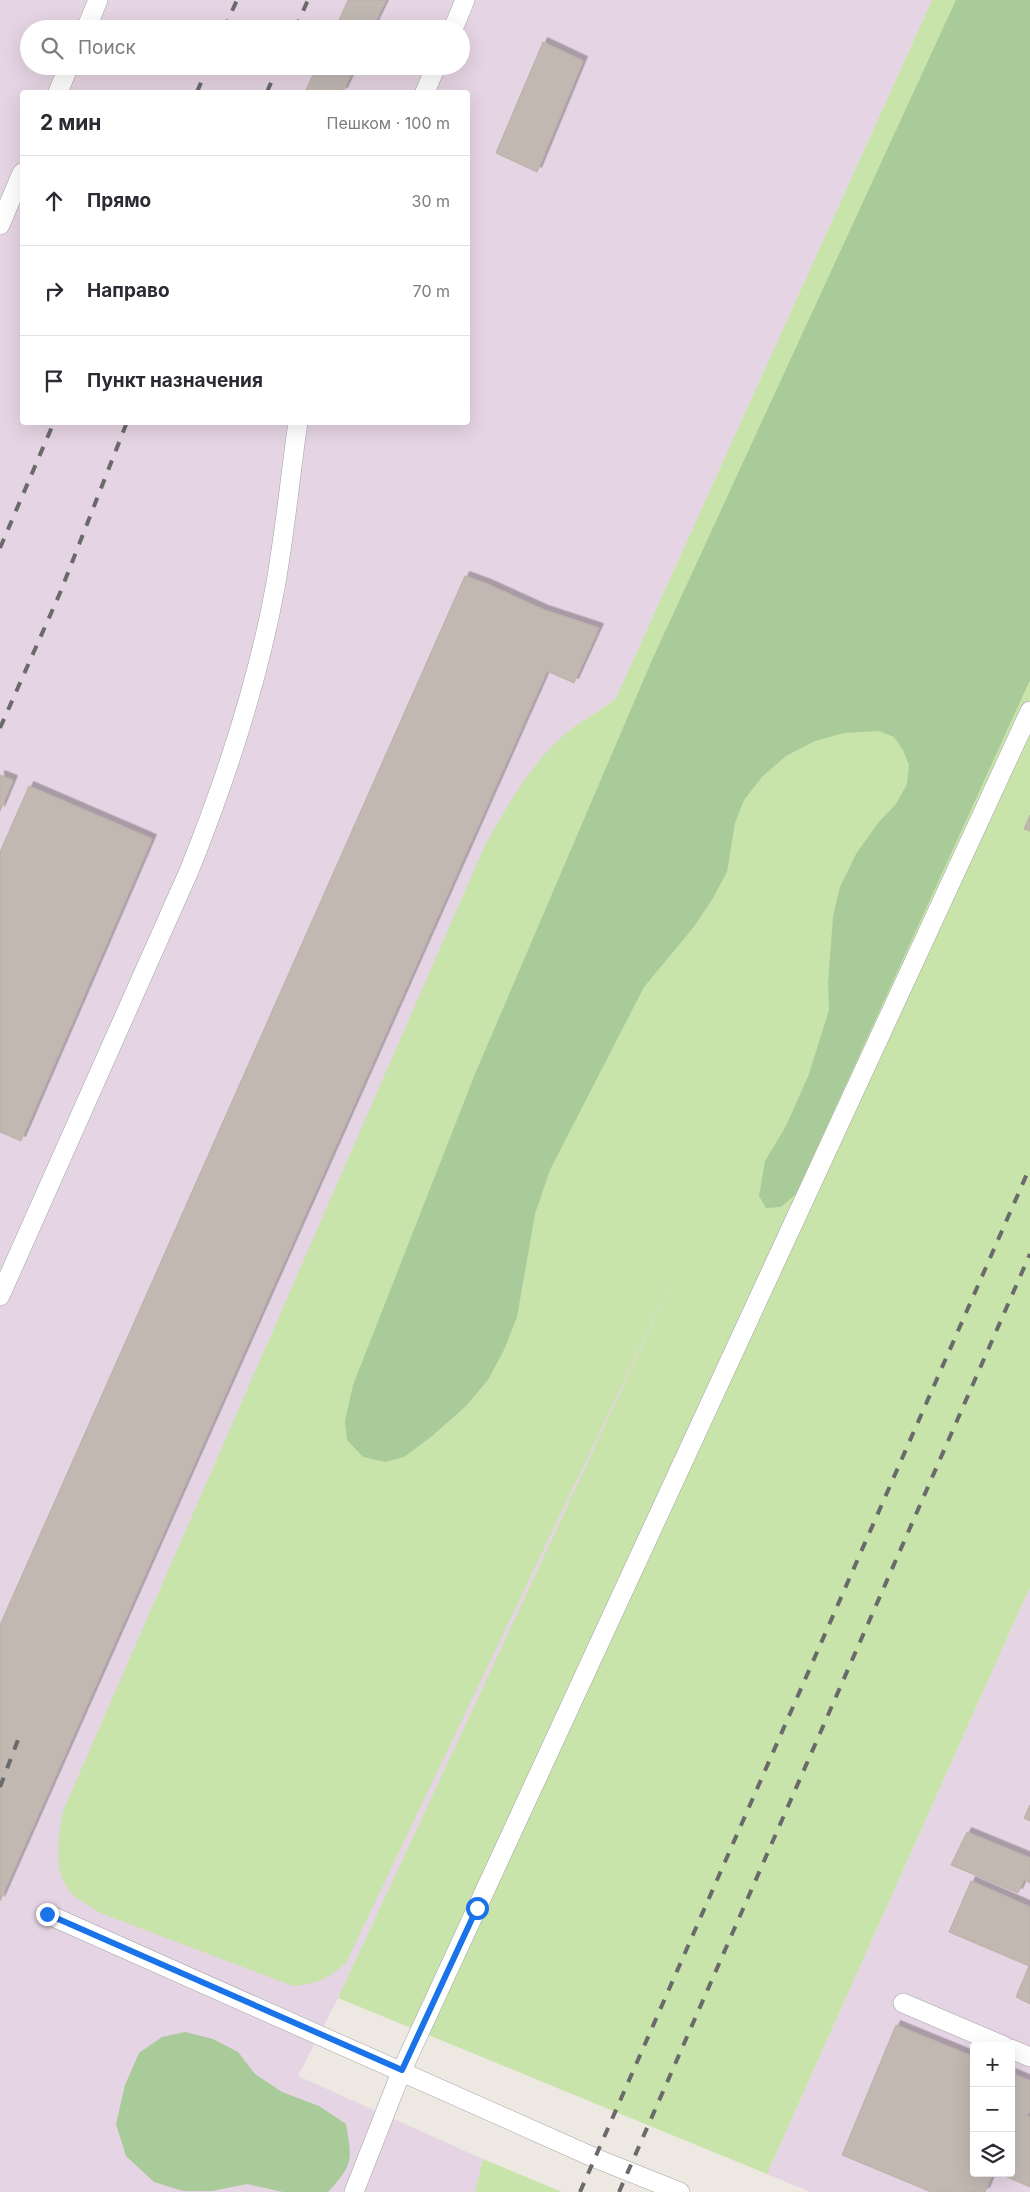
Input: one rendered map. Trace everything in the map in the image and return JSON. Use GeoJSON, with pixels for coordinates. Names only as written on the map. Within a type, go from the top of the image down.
{"type":"FeatureCollection","features":[{"type":"Feature","properties":{"kind":"lane"},"geometry":{"type":"LineString","coordinates":[[90,20],[98,0]]}},
{"type":"Feature","properties":{"kind":"lane"},"geometry":{"type":"LineString","coordinates":[[456,20],[465,0]]}},
{"type":"Feature","properties":{"kind":"lane"},"geometry":{"type":"LineString","coordinates":[[59,90],[65,75]]}},
{"type":"Feature","properties":{"kind":"lane"},"geometry":{"type":"LineString","coordinates":[[426,90],[432,75]]}},
{"type":"Feature","properties":{"kind":"lane"},"geometry":{"type":"LineString","coordinates":[[0,225],[20,178]]}},
{"type":"Feature","properties":{"kind":"lane"},"geometry":{"type":"LineString","coordinates":[[0,1296],[189,871],[217,801],[242,724],[275,588],[298,425]]}},
{"type":"Feature","properties":{"kind":"lane"},"geometry":{"type":"LineString","coordinates":[[354,2192],[402,2070],[1030,711]]}},
{"type":"Feature","properties":{"kind":"lane"},"geometry":{"type":"LineString","coordinates":[[47,1914],[402,2070],[595,2158],[680,2192]]}},
{"type":"Feature","properties":{"kind":"lane"},"geometry":{"type":"LineString","coordinates":[[904,2003],[995,2042]]}},
{"type":"Feature","properties":{"kind":"lane"},"geometry":{"type":"LineString","coordinates":[[1015,2051],[1030,2057]]}},
{"type":"Feature","properties":{"kind":"shaded area"},"geometry":{"type":"Polygon","coordinates":[[[0,0],[932,0],[409,1156],[681,1263],[338,1998],[298,2076],[483,2159],[475,2192],[0,2192],[0,0]]]}},
{"type":"Feature","properties":{"kind":"shaded area"},"geometry":{"type":"Polygon","coordinates":[[[1030,1587],[1030,2192],[810,2192],[767,2174],[1030,1587]]]}},
{"type":"Feature","properties":{"kind":"green space"},"geometry":{"type":"Polygon","coordinates":[[[932,0],[1030,0],[1030,1587],[767,2174],[338,1998],[681,1262],[346,1963],[322,1980],[293,1986],[100,1913],[74,1896],[62,1877],[59,1866],[58,1844],[63,1811],[486,843],[523,782],[545,753],[571,729],[616,698],[932,0]],[[537,1207],[404,1457],[431,1437],[465,1407],[488,1380],[523,1285],[527,1248],[537,1207]]]}},
{"type":"Feature","properties":{"kind":"green space"},"geometry":{"type":"Polygon","coordinates":[[[956,0],[1030,0],[1030,680],[796,1194],[781,1207],[766,1208],[759,1196],[765,1161],[786,1126],[809,1074],[829,1010],[828,983],[833,916],[840,887],[856,854],[878,823],[896,804],[907,784],[909,765],[903,750],[894,737],[879,731],[844,733],[815,741],[786,756],[762,777],[744,800],[735,823],[727,872],[712,900],[693,928],[644,987],[550,1170],[535,1214],[517,1317],[504,1350],[488,1380],[465,1407],[431,1437],[404,1457],[385,1462],[363,1457],[347,1440],[345,1421],[353,1385],[475,1074],[652,660],[956,0]]]}},
{"type":"Feature","properties":{"kind":"green space"},"geometry":{"type":"Polygon","coordinates":[[[185,2032],[213,2039],[238,2052],[255,2074],[282,2092],[319,2106],[346,2124],[350,2154],[349,2161],[343,2175],[328,2192],[283,2192],[247,2184],[212,2191],[183,2191],[154,2182],[126,2156],[116,2124],[125,2085],[139,2053],[162,2037],[185,2032]]]}},
{"type":"Feature","properties":{"kind":"green space"},"geometry":{"type":"Polygon","coordinates":[[[483,2159],[562,2192],[475,2192],[483,2159]]]}},
{"type":"Feature","properties":{"kind":"building"},"geometry":{"type":"Polygon","coordinates":[[[348,0],[386,0],[376,20],[339,20],[348,0]]]}},
{"type":"Feature","properties":{"kind":"building"},"geometry":{"type":"Polygon","coordinates":[[[543,42],[583,61],[537,172],[496,153],[543,42]]]}},
{"type":"Feature","properties":{"kind":"building"},"geometry":{"type":"Polygon","coordinates":[[[313,75],[351,75],[344,90],[306,90],[313,75]]]}},
{"type":"Feature","properties":{"kind":"building"},"geometry":{"type":"Polygon","coordinates":[[[465,576],[544,610],[599,628],[574,683],[547,671],[0,1901],[0,1625],[465,576]]]}},
{"type":"Feature","properties":{"kind":"building"},"geometry":{"type":"Polygon","coordinates":[[[0,775],[13,780],[0,811],[0,775]]]}},
{"type":"Feature","properties":{"kind":"building"},"geometry":{"type":"Polygon","coordinates":[[[29,786],[152,839],[21,1141],[0,1132],[0,852],[29,786]]]}},
{"type":"Feature","properties":{"kind":"building"},"geometry":{"type":"Polygon","coordinates":[[[1030,815],[1030,831],[1024,829],[1030,815]]]}},
{"type":"Feature","properties":{"kind":"building"},"geometry":{"type":"Polygon","coordinates":[[[1030,1805],[1030,1821],[1024,1818],[1030,1805]]]}},
{"type":"Feature","properties":{"kind":"building"},"geometry":{"type":"Polygon","coordinates":[[[967,1832],[1030,1858],[1030,1883],[1024,1880],[1018,1893],[951,1865],[967,1832]]]}},
{"type":"Feature","properties":{"kind":"building"},"geometry":{"type":"Polygon","coordinates":[[[971,1881],[1030,1907],[1030,2004],[1016,1997],[1029,1966],[949,1932],[971,1881]]]}},
{"type":"Feature","properties":{"kind":"building"},"geometry":{"type":"Polygon","coordinates":[[[896,2025],[970,2055],[970,2177],[991,2177],[985,2192],[931,2192],[842,2155],[896,2025]]]}},
{"type":"Feature","properties":{"kind":"building"},"geometry":{"type":"Polygon","coordinates":[[[1015,2075],[1030,2081],[1030,2110],[1027,2116],[1030,2117],[1030,2187],[1007,2177],[1015,2177],[1015,2075]]]}},
{"type":"Feature","properties":{"kind":"railway"},"geometry":{"type":"LineString","coordinates":[[228,20],[237,0]]}},
{"type":"Feature","properties":{"kind":"railway"},"geometry":{"type":"LineString","coordinates":[[299,20],[308,0]]}},
{"type":"Feature","properties":{"kind":"railway"},"geometry":{"type":"LineString","coordinates":[[198,90],[204,75]]}},
{"type":"Feature","properties":{"kind":"railway"},"geometry":{"type":"LineString","coordinates":[[268,90],[274,75]]}},
{"type":"Feature","properties":{"kind":"railway"},"geometry":{"type":"LineString","coordinates":[[0,548],[53,425]]}},
{"type":"Feature","properties":{"kind":"railway"},"geometry":{"type":"LineString","coordinates":[[0,728],[60,593],[126,425]]}},
{"type":"Feature","properties":{"kind":"railway"},"geometry":{"type":"LineString","coordinates":[[580,2192],[1030,1167]]}},
{"type":"Feature","properties":{"kind":"railway"},"geometry":{"type":"LineString","coordinates":[[619,2192],[1030,1254]]}},
{"type":"Feature","properties":{"kind":"railway"},"geometry":{"type":"LineString","coordinates":[[0,1787],[21,1732]]}},
{"type":"Feature","properties":{"kind":"route"},"geometry":{"type":"LineString","coordinates":[[47,1914],[402,2070],[477,1908]]}}]}
